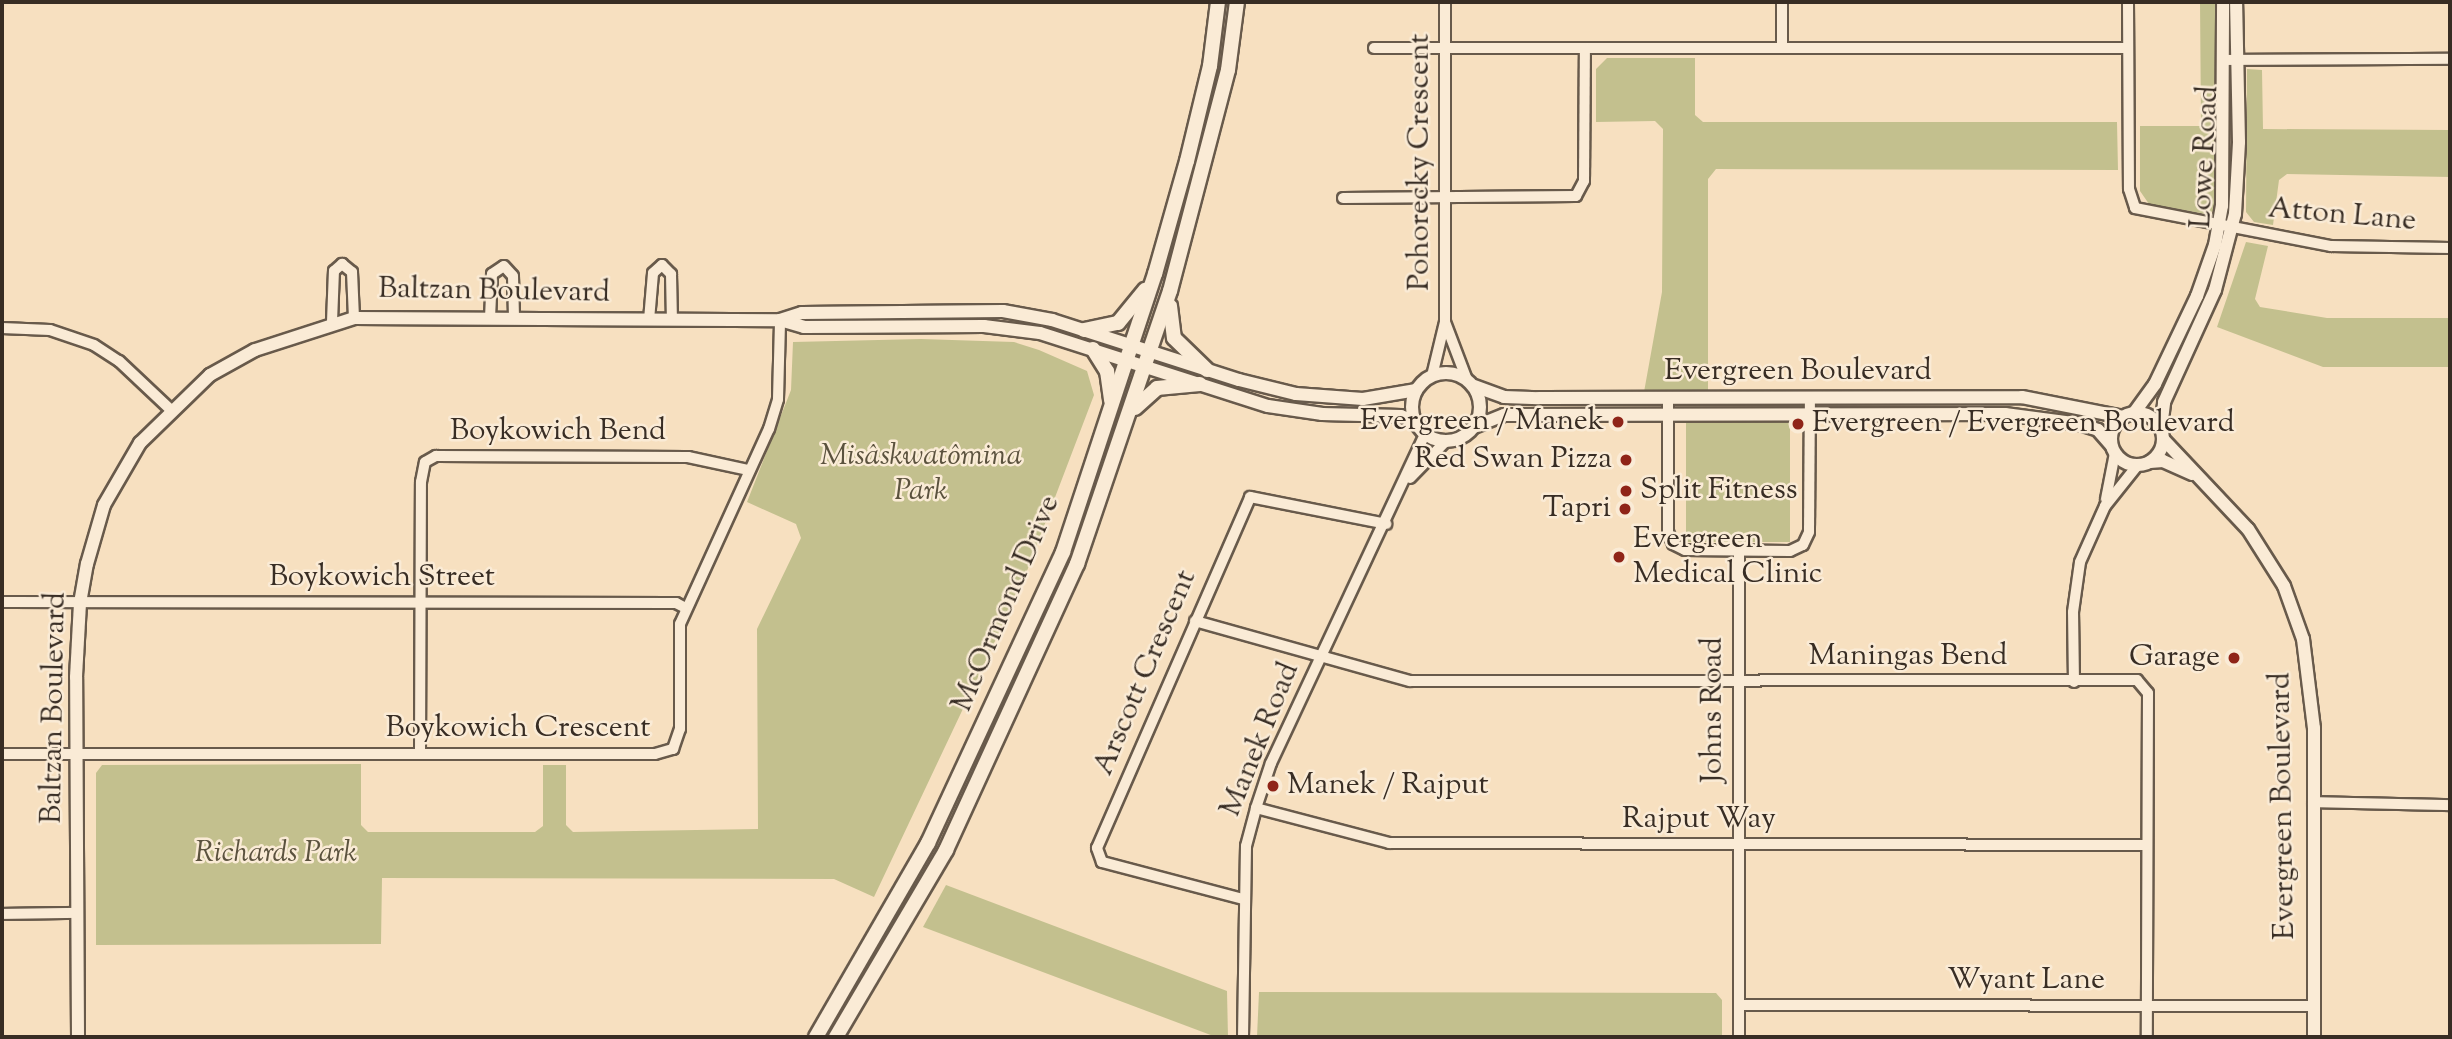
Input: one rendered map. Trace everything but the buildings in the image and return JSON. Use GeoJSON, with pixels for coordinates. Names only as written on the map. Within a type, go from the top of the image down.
{"type":"FeatureCollection","features":[{"type":"Feature","properties":{"kind":"main road","name":"McOrmond Drive"},"geometry":{"type":"LineString","coordinates":[[816,1037],[928,844],[1063,552],[1155,274],[1210,66],[1218,2]]}},
{"type":"Feature","properties":{"kind":"main road","name":"McOrmond Drive"},"geometry":{"type":"LineString","coordinates":[[836,1037],[946,850],[1017,702],[1077,564],[1170,291],[1228,70],[1237,2]]}},
{"type":"Feature","properties":{"kind":"main road"},"geometry":{"type":"LineString","coordinates":[[1084,330],[1109,327],[1127,317],[1155,274]]}},
{"type":"Feature","properties":{"kind":"main road"},"geometry":{"type":"LineString","coordinates":[[1170,291],[1174,338],[1207,370]]}},
{"type":"Feature","properties":{"kind":"main road"},"geometry":{"type":"LineString","coordinates":[[1093,349],[1107,371],[1111,406]]}},
{"type":"Feature","properties":{"kind":"main road"},"geometry":{"type":"LineString","coordinates":[[1126,421],[1139,402],[1157,388],[1200,384]]}},
{"type":"Feature","properties":{"kind":"street","name":"Pohorecky Crescent"},"geometry":{"type":"LineString","coordinates":[[1432,376],[1445,322],[1445,2]]}},
{"type":"Feature","properties":{"kind":"street"},"geometry":{"type":"LineString","coordinates":[[1782,2],[1782,47]]}},
{"type":"Feature","properties":{"kind":"street"},"geometry":{"type":"LineString","coordinates":[[2128,2],[2132,204],[2146,213],[2225,229]]}},
{"type":"Feature","properties":{"kind":"street","name":"Lowe Road"},"geometry":{"type":"LineString","coordinates":[[2128,415],[2150,393],[2197,296],[2225,229],[2223,2]]}},
{"type":"Feature","properties":{"kind":"street","name":"Lowe Road"},"geometry":{"type":"LineString","coordinates":[[2163,434],[2164,402],[2216,289],[2239,142],[2236,2]]}},
{"type":"Feature","properties":{"kind":"street"},"geometry":{"type":"LineString","coordinates":[[1374,48],[2128,48]]}},
{"type":"Feature","properties":{"kind":"street"},"geometry":{"type":"LineString","coordinates":[[1343,198],[1567,198],[1580,193],[1584,172],[1585,48]]}},
{"type":"Feature","properties":{"kind":"street"},"geometry":{"type":"LineString","coordinates":[[2222,60],[2450,59]]}},
{"type":"Feature","properties":{"kind":"street","name":"Atton Lane"},"geometry":{"type":"LineString","coordinates":[[2225,229],[2332,246],[2450,248]]}},
{"type":"Feature","properties":{"kind":"street"},"geometry":{"type":"LineString","coordinates":[[332,322],[334,271],[342,264],[352,272],[354,318]]}},
{"type":"Feature","properties":{"kind":"street"},"geometry":{"type":"LineString","coordinates":[[649,320],[653,273],[662,265],[671,274],[672,320]]}},
{"type":"Feature","properties":{"kind":"street"},"geometry":{"type":"LineString","coordinates":[[491,318],[492,274],[504,266],[513,276],[514,318]]}},
{"type":"Feature","properties":{"kind":"street","name":"Baltzan Boulevard"},"geometry":{"type":"LineString","coordinates":[[780,320],[802,313],[981,310],[1028,315],[1084,330],[1149,358],[1207,370]]}},
{"type":"Feature","properties":{"kind":"street","name":"Baltzan Boulevard"},"geometry":{"type":"LineString","coordinates":[[79,1037],[80,603],[97,527],[109,494],[140,443],[170,409],[232,362],[332,322],[354,318],[780,320],[804,327],[1003,327],[1040,332],[1093,349],[1130,352]]}},
{"type":"Feature","properties":{"kind":"street","name":"Boykowich Crescent"},"geometry":{"type":"LineString","coordinates":[[2,754],[655,754],[673,749],[680,729],[680,624],[684,607],[778,399],[780,320]]}},
{"type":"Feature","properties":{"kind":"street","name":"Pohorecky Crescent"},"geometry":{"type":"LineString","coordinates":[[1445,322],[1470,383]]}},
{"type":"Feature","properties":{"kind":"street"},"geometry":{"type":"LineString","coordinates":[[2,328],[50,331],[94,345],[119,361],[170,409]]}},
{"type":"Feature","properties":{"kind":"street"},"geometry":{"type":"LineString","coordinates":[[1149,358],[1200,384],[1286,410],[1401,416],[1416,422],[1425,433],[1446,441],[1474,426],[1480,406],[1470,383],[1450,373],[1432,376],[1416,390],[1363,399],[1319,397],[1207,370]]}},
{"type":"Feature","properties":{"kind":"street","name":"Evergreen Boulevard"},"geometry":{"type":"LineString","coordinates":[[1470,383],[1504,397],[2022,397],[2128,415]]}},
{"type":"Feature","properties":{"kind":"street"},"geometry":{"type":"LineString","coordinates":[[1416,390],[1416,422]]}},
{"type":"Feature","properties":{"kind":"street"},"geometry":{"type":"LineString","coordinates":[[1668,399],[1670,539],[1685,550],[1790,551],[1807,539],[1810,398]]}},
{"type":"Feature","properties":{"kind":"street","name":"Evergreen Boulevard"},"geometry":{"type":"LineString","coordinates":[[1474,426],[1504,415],[2030,414],[2092,428],[2113,449]]}},
{"type":"Feature","properties":{"kind":"street"},"geometry":{"type":"LineString","coordinates":[[2074,682],[2075,585],[2089,537],[2105,506],[2143,464],[2163,434],[2150,416],[2128,415],[2113,429],[2105,506]]}},
{"type":"Feature","properties":{"kind":"street","name":"Manek Road"},"geometry":{"type":"LineString","coordinates":[[1244,1037],[1243,899],[1246,846],[1256,808],[1271,763],[1407,480],[1425,433]]}},
{"type":"Feature","properties":{"kind":"street","name":"Evergreen Boulevard"},"geometry":{"type":"LineString","coordinates":[[2163,434],[2248,528],[2295,612],[2313,698],[2314,1037]]}},
{"type":"Feature","properties":{"kind":"street","name":"Manek Road"},"geometry":{"type":"LineString","coordinates":[[1407,480],[1446,441]]}},
{"type":"Feature","properties":{"kind":"street"},"geometry":{"type":"LineString","coordinates":[[2113,449],[2143,464]]}},
{"type":"Feature","properties":{"kind":"street","name":"Boykowich Bend"},"geometry":{"type":"LineString","coordinates":[[420,753],[421,482],[425,463],[436,456],[688,457],[748,470]]}},
{"type":"Feature","properties":{"kind":"street","name":"Evergreen Boulevard"},"geometry":{"type":"LineString","coordinates":[[2143,464],[2163,461],[2202,480]]}},
{"type":"Feature","properties":{"kind":"street","name":"Arscott Crescent"},"geometry":{"type":"LineString","coordinates":[[1243,899],[1102,862],[1097,855],[1250,497],[1386,524]]}},
{"type":"Feature","properties":{"kind":"street","name":"Johns Road"},"geometry":{"type":"LineString","coordinates":[[1739,550],[1739,1037]]}},
{"type":"Feature","properties":{"kind":"street","name":"Boykowich Street"},"geometry":{"type":"LineString","coordinates":[[2,602],[676,603],[684,607]]}},
{"type":"Feature","properties":{"kind":"street","name":"Maningas Bend"},"geometry":{"type":"LineString","coordinates":[[1195,621],[1388,677],[1435,682],[2137,680],[2144,684],[2147,1037]]}},
{"type":"Feature","properties":{"kind":"street"},"geometry":{"type":"LineString","coordinates":[[2313,802],[2450,805]]}},
{"type":"Feature","properties":{"kind":"street","name":"Rajput Way"},"geometry":{"type":"LineString","coordinates":[[1256,808],[1389,843],[2146,845]]}},
{"type":"Feature","properties":{"kind":"street"},"geometry":{"type":"LineString","coordinates":[[2,914],[78,913]]}},
{"type":"Feature","properties":{"kind":"street","name":"Wyant Lane"},"geometry":{"type":"LineString","coordinates":[[1740,1005],[2313,1006]]}},
{"type":"Feature","properties":{"kind":"green space"},"geometry":{"type":"Polygon","coordinates":[[[2200,2],[2216,2],[2216,200],[2213,211],[2206,214],[2149,204],[2140,191],[2140,126],[2201,126],[2200,2]]]}},
{"type":"Feature","properties":{"kind":"green space"},"geometry":{"type":"Polygon","coordinates":[[[1607,58],[1695,58],[1695,115],[1703,122],[2117,122],[2118,170],[1716,169],[1708,179],[1708,392],[1644,392],[1662,292],[1663,129],[1655,121],[1596,122],[1596,69],[1607,58]]]}},
{"type":"Feature","properties":{"kind":"green space"},"geometry":{"type":"Polygon","coordinates":[[[2247,69],[2262,70],[2263,129],[2450,130],[2450,177],[2287,174],[2279,180],[2273,225],[2254,222],[2246,212],[2247,69]]]}},
{"type":"Feature","properties":{"kind":"green space"},"geometry":{"type":"Polygon","coordinates":[[[2246,242],[2268,246],[2255,299],[2260,307],[2327,318],[2450,318],[2450,367],[2323,367],[2217,327],[2246,242]]]}},
{"type":"Feature","properties":{"kind":"green space","name":"Misâskwatômina Park"},"geometry":{"type":"Polygon","coordinates":[[[921,339],[1014,342],[1039,350],[1087,371],[1094,395],[1022,584],[874,897],[834,879],[382,878],[381,944],[96,945],[96,773],[102,765],[361,764],[361,825],[368,832],[535,832],[543,826],[543,765],[566,765],[566,825],[573,832],[758,829],[757,629],[801,538],[796,524],[747,502],[791,390],[793,342],[921,339]]]}},
{"type":"Feature","properties":{"kind":"green space"},"geometry":{"type":"Polygon","coordinates":[[[1686,419],[1790,419],[1790,542],[1686,542],[1686,419]]]}},
{"type":"Feature","properties":{"kind":"green space"},"geometry":{"type":"Polygon","coordinates":[[[946,885],[1227,991],[1228,1037],[1216,1037],[923,927],[946,885]]]}},
{"type":"Feature","properties":{"kind":"green space"},"geometry":{"type":"Polygon","coordinates":[[[1259,992],[1716,993],[1722,1000],[1722,1037],[1257,1037],[1259,992]]]}},
{"type":"Feature","properties":{"kind":"place","name":"Evergreen / Manek"},"geometry":{"type":"Point","coordinates":[1618,422]}},
{"type":"Feature","properties":{"kind":"place","name":"Evergreen / Evergreen Boulevard"},"geometry":{"type":"Point","coordinates":[1798,424]}},
{"type":"Feature","properties":{"kind":"place","name":"Red Swan Pizza"},"geometry":{"type":"Point","coordinates":[1626,460]}},
{"type":"Feature","properties":{"kind":"place","name":"Split Fitness"},"geometry":{"type":"Point","coordinates":[1626,491]}},
{"type":"Feature","properties":{"kind":"place","name":"Tapri"},"geometry":{"type":"Point","coordinates":[1625,509]}},
{"type":"Feature","properties":{"kind":"place","name":"Evergreen Medical Clinic"},"geometry":{"type":"Point","coordinates":[1619,557]}},
{"type":"Feature","properties":{"kind":"place","name":"Garage"},"geometry":{"type":"Point","coordinates":[2234,658]}},
{"type":"Feature","properties":{"kind":"place","name":"Manek / Rajput"},"geometry":{"type":"Point","coordinates":[1273,786]}},
{"type":"Feature","properties":{"kind":"park label","name":"Richards Park"},"geometry":{"type":"Point","coordinates":[276,854]}}]}
